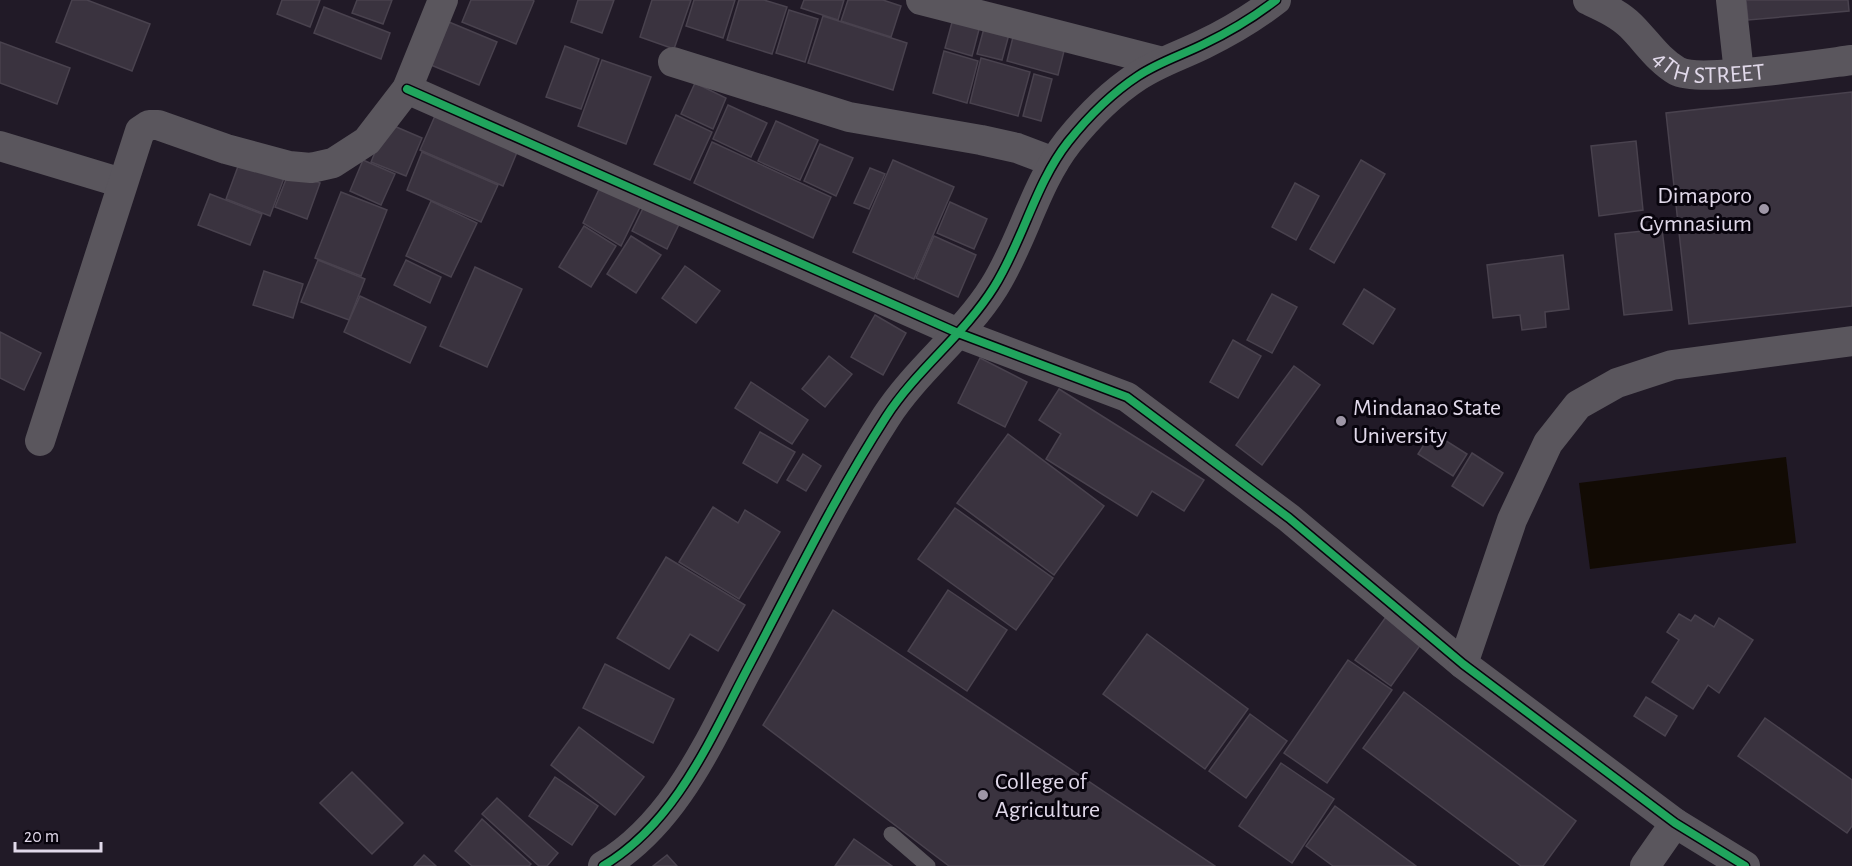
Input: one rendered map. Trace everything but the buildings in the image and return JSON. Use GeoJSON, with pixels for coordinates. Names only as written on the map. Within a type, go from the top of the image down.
{"type":"FeatureCollection","features":[{"type":"Feature","properties":{"kind":"street"},"geometry":{"type":"LineString","coordinates":[[40,441],[140,131],[149,125],[158,125],[226,149],[289,166],[311,168],[333,163],[367,141],[407,89],[443,0]]}},
{"type":"Feature","properties":{"kind":"street"},"geometry":{"type":"LineString","coordinates":[[921,0],[1163,62]]}},
{"type":"Feature","properties":{"kind":"street"},"geometry":{"type":"LineString","coordinates":[[603,866],[638,843],[669,809],[704,750],[842,492],[887,416],[915,378],[978,311],[996,285],[1054,162],[1069,141],[1098,109],[1138,76],[1206,43],[1260,12],[1276,0]]}},
{"type":"Feature","properties":{"kind":"street","name":"4TH STREET"},"geometry":{"type":"LineString","coordinates":[[1588,0],[1613,13],[1631,26],[1654,53],[1680,73],[1703,75],[1738,73],[1852,60]]}},
{"type":"Feature","properties":{"kind":"street"},"geometry":{"type":"LineString","coordinates":[[1731,0],[1738,73]]}},
{"type":"Feature","properties":{"kind":"street"},"geometry":{"type":"LineString","coordinates":[[673,62],[849,117],[981,140],[1017,148],[1054,162]]}},
{"type":"Feature","properties":{"kind":"street"},"geometry":{"type":"LineString","coordinates":[[407,89],[958,333],[1127,397],[1289,518],[1463,664],[1675,823],[1745,866]]}},
{"type":"Feature","properties":{"kind":"street"},"geometry":{"type":"LineString","coordinates":[[0,146],[122,183]]}},
{"type":"Feature","properties":{"kind":"street"},"geometry":{"type":"LineString","coordinates":[[1463,664],[1512,520],[1548,443],[1578,405],[1617,382],[1672,366],[1852,341]]}},
{"type":"Feature","properties":{"kind":"street"},"geometry":{"type":"LineString","coordinates":[[1645,866],[1675,823]]}},
{"type":"Feature","properties":{"kind":"lane"},"geometry":{"type":"LineString","coordinates":[[891,834],[928,866]]}},
{"type":"Feature","properties":{"kind":"shaded area"},"geometry":{"type":"Polygon","coordinates":[[[1786,457],[1796,543],[1590,569],[1579,483],[1786,457]]]}},
{"type":"Feature","properties":{"kind":"cycle path"},"geometry":{"type":"LineString","coordinates":[[603,866],[629,848],[652,826],[690,776],[849,477],[898,400],[969,321],[994,287],[1047,176],[1068,142],[1101,106],[1138,76],[1223,34],[1276,0]]}},
{"type":"Feature","properties":{"kind":"cycle path"},"geometry":{"type":"LineString","coordinates":[[407,89],[958,333],[1127,397],[1289,518],[1463,664],[1675,823],[1745,866]]}},
{"type":"Feature","properties":{"kind":"place","name":"Dimaporo Gymnasium"},"geometry":{"type":"Point","coordinates":[1764,209]}},
{"type":"Feature","properties":{"kind":"place","name":"Mindanao State University"},"geometry":{"type":"Point","coordinates":[1341,421]}},
{"type":"Feature","properties":{"kind":"place","name":"College of Agriculture"},"geometry":{"type":"Point","coordinates":[983,795]}}]}
